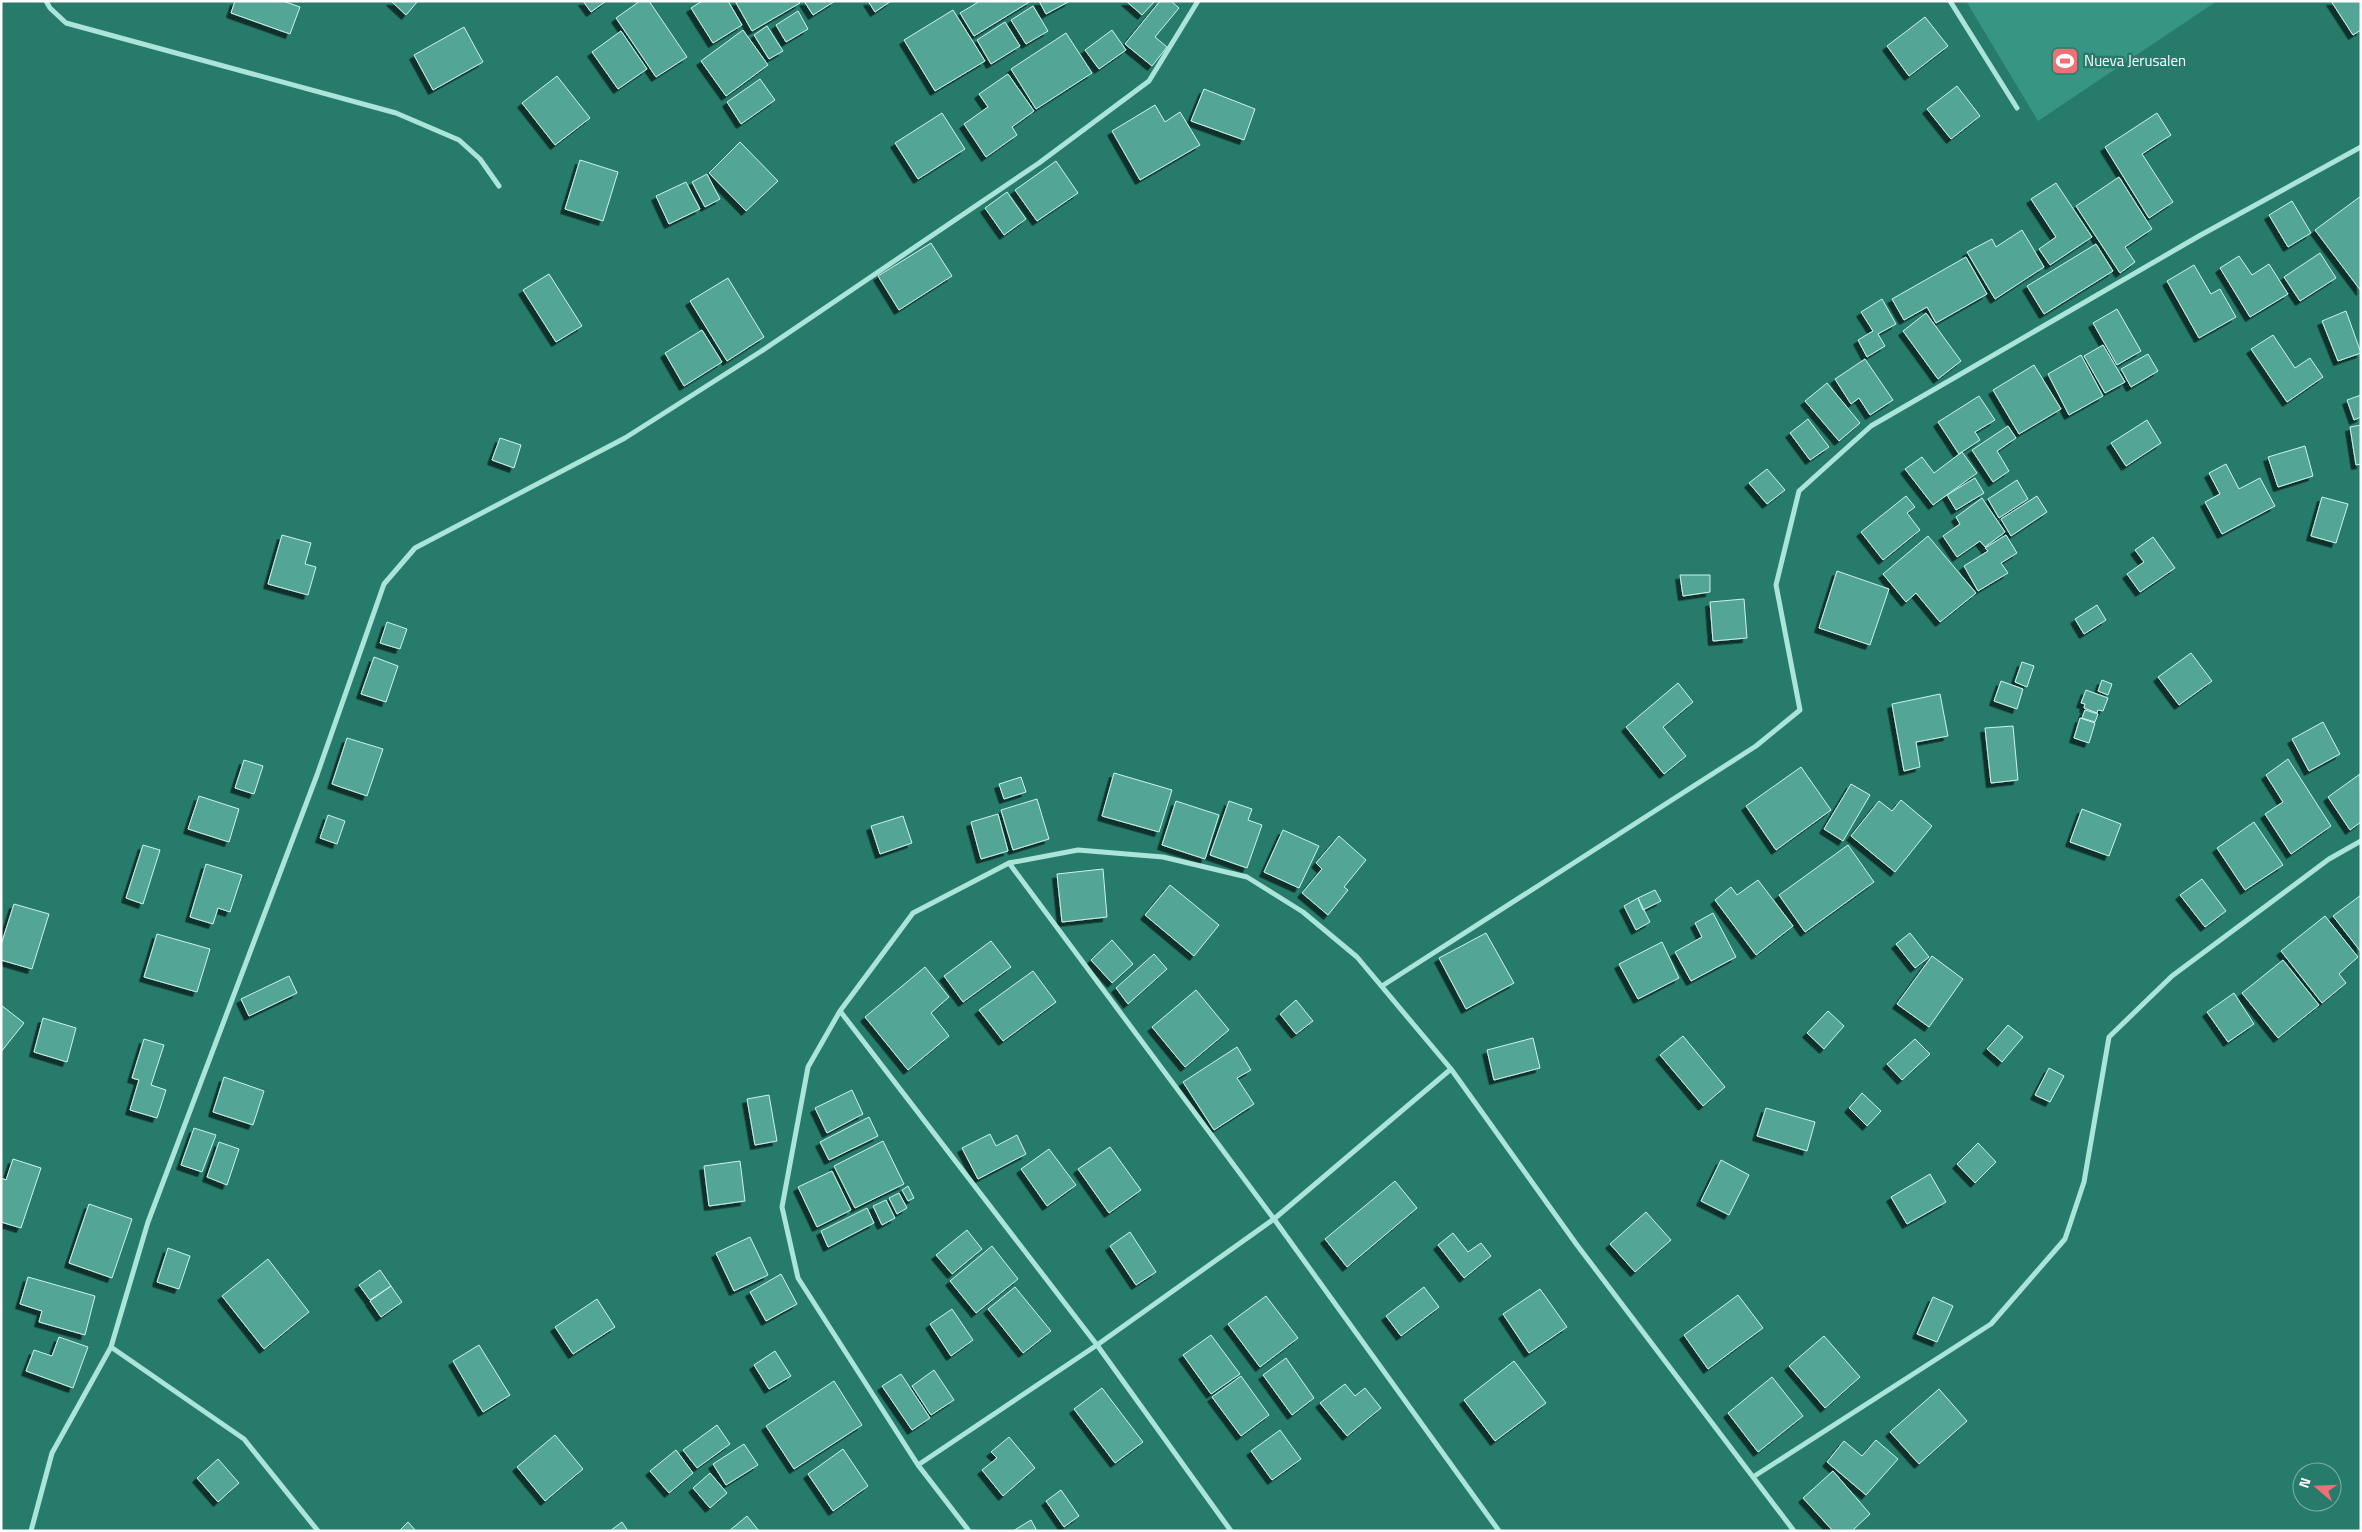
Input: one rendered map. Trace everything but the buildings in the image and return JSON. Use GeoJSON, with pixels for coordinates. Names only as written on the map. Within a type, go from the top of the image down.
{"type":"FeatureCollection","features":[{"type":"Feature","properties":{"kind":"street"},"geometry":{"type":"LineString","coordinates":[[46,1],[50,8],[66,24],[396,113],[459,140],[480,159],[499,186]]}},
{"type":"Feature","properties":{"kind":"street"},"geometry":{"type":"LineString","coordinates":[[33,1529],[52,1453],[111,1347],[148,1222],[316,775],[384,584],[415,548],[625,438],[760,352],[1039,163],[1149,82],[1198,1]]}},
{"type":"Feature","properties":{"kind":"street"},"geometry":{"type":"LineString","coordinates":[[1950,1],[2017,108]]}},
{"type":"Feature","properties":{"kind":"street"},"geometry":{"type":"LineString","coordinates":[[1382,986],[1756,746],[1800,710],[1776,585],[1800,491],[1871,426],[2199,236],[2361,148]]}},
{"type":"Feature","properties":{"kind":"street"},"geometry":{"type":"LineString","coordinates":[[1753,1477],[1991,1324],[2065,1239],[2084,1182],[2109,1036],[2172,976],[2329,859],[2361,841]]}},
{"type":"Feature","properties":{"kind":"street"},"geometry":{"type":"LineString","coordinates":[[969,1531],[918,1465],[798,1278],[782,1207],[808,1067],[840,1011],[913,913],[1009,863],[1078,850],[1163,857],[1247,878],[1303,912],[1358,957],[1451,1070],[1577,1244],[1794,1531]]}},
{"type":"Feature","properties":{"kind":"street"},"geometry":{"type":"LineString","coordinates":[[1009,863],[1274,1219],[1499,1531]]}},
{"type":"Feature","properties":{"kind":"street"},"geometry":{"type":"LineString","coordinates":[[840,1011],[1097,1345],[1231,1531]]}},
{"type":"Feature","properties":{"kind":"street"},"geometry":{"type":"LineString","coordinates":[[918,1465],[1097,1345],[1274,1219],[1451,1070]]}},
{"type":"Feature","properties":{"kind":"street"},"geometry":{"type":"LineString","coordinates":[[111,1347],[244,1439],[318,1531]]}},
{"type":"Feature","properties":{"kind":"green space","name":"Nueva Jerusalen"},"geometry":{"type":"Polygon","coordinates":[[[1966,1],[2217,1],[2038,121],[1966,1]]]}},
{"type":"Feature","properties":{"kind":"place","name":"Nueva Jerusalen"},"geometry":{"type":"Point","coordinates":[2065,61]}}]}
